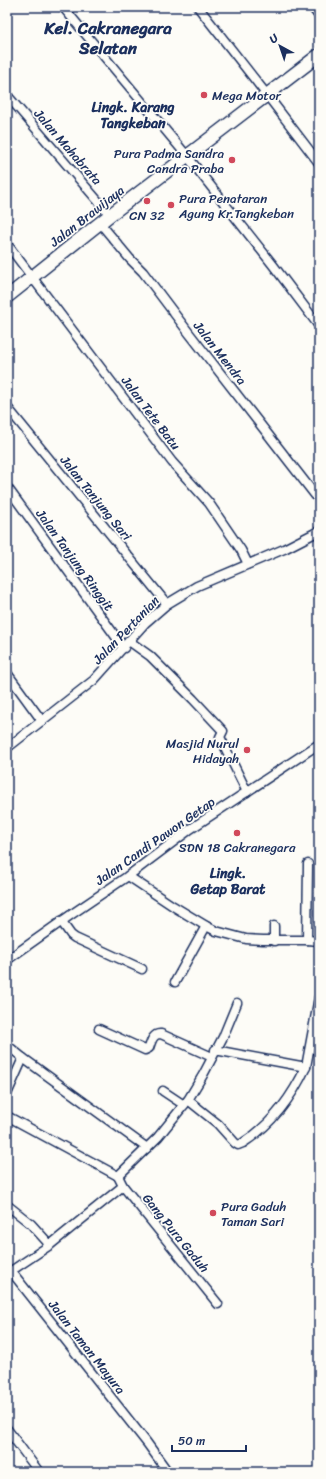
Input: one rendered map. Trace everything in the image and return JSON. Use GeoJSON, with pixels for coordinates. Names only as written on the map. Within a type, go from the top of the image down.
{"type":"FeatureCollection","features":[{"type":"Feature","properties":{"kind":"main road","name":"Jalan Brawijaya"},"geometry":{"type":"LineString","coordinates":[[7,297],[110,215],[319,55]]}},
{"type":"Feature","properties":{"kind":"street"},"geometry":{"type":"LineString","coordinates":[[63,7],[187,156],[273,264],[319,326]]}},
{"type":"Feature","properties":{"kind":"street"},"geometry":{"type":"LineString","coordinates":[[198,7],[319,163]]}},
{"type":"Feature","properties":{"kind":"street"},"geometry":{"type":"LineString","coordinates":[[312,7],[319,16]]}},
{"type":"Feature","properties":{"kind":"street","name":"Jalan Mahabrata"},"geometry":{"type":"LineString","coordinates":[[7,95],[110,215]]}},
{"type":"Feature","properties":{"kind":"street","name":"Jalan Mendra"},"geometry":{"type":"LineString","coordinates":[[100,223],[143,272],[319,500]]}},
{"type":"Feature","properties":{"kind":"street","name":"Jalan Tete Batu"},"geometry":{"type":"LineString","coordinates":[[7,244],[172,462],[209,503],[241,550],[248,564]]}},
{"type":"Feature","properties":{"kind":"street","name":"Jalan Tanjung Sari"},"geometry":{"type":"LineString","coordinates":[[7,406],[167,604]]}},
{"type":"Feature","properties":{"kind":"street","name":"Jalan Tanjung Ringgit"},"geometry":{"type":"LineString","coordinates":[[7,487],[124,648]]}},
{"type":"Feature","properties":{"kind":"street","name":"Jalan Pertanian"},"geometry":{"type":"LineString","coordinates":[[7,748],[94,680],[146,623],[167,604],[197,586],[290,547],[319,531]]}},
{"type":"Feature","properties":{"kind":"street"},"geometry":{"type":"LineString","coordinates":[[129,641],[150,656],[194,698],[223,731],[220,737],[247,792]]}},
{"type":"Feature","properties":{"kind":"street"},"geometry":{"type":"LineString","coordinates":[[7,673],[42,721]]}},
{"type":"Feature","properties":{"kind":"street","name":"Jalan Candi Pawon Getap"},"geometry":{"type":"LineString","coordinates":[[7,960],[61,921],[128,876],[189,830],[319,744]]}},
{"type":"Feature","properties":{"kind":"street"},"geometry":{"type":"LineString","coordinates":[[307,940],[308,864]]}},
{"type":"Feature","properties":{"kind":"street"},"geometry":{"type":"LineString","coordinates":[[128,876],[216,931],[246,938],[274,941],[319,941]]}},
{"type":"Feature","properties":{"kind":"street"},"geometry":{"type":"LineString","coordinates":[[61,921],[75,938],[142,969]]}},
{"type":"Feature","properties":{"kind":"street"},"geometry":{"type":"LineString","coordinates":[[175,982],[206,926]]}},
{"type":"Feature","properties":{"kind":"street"},"geometry":{"type":"LineString","coordinates":[[274,926],[274,941]]}},
{"type":"Feature","properties":{"kind":"street"},"geometry":{"type":"LineString","coordinates":[[163,1091],[186,1103],[218,1124],[238,1145],[243,1143],[267,1124],[281,1109],[298,1083],[306,1067],[319,997]]}},
{"type":"Feature","properties":{"kind":"street"},"geometry":{"type":"LineString","coordinates":[[7,1116],[118,1176],[167,1127],[186,1103],[204,1075],[223,1037],[237,1003]]}},
{"type":"Feature","properties":{"kind":"street"},"geometry":{"type":"LineString","coordinates":[[99,1029],[145,1050],[149,1048],[154,1036],[158,1033],[214,1054],[306,1067]]}},
{"type":"Feature","properties":{"kind":"street"},"geometry":{"type":"LineString","coordinates":[[7,1045],[147,1148]]}},
{"type":"Feature","properties":{"kind":"street"},"geometry":{"type":"LineString","coordinates":[[7,1094],[23,1058]]}},
{"type":"Feature","properties":{"kind":"street","name":"Gang Pura Gaduh"},"geometry":{"type":"LineString","coordinates":[[118,1176],[123,1186],[218,1304]]}},
{"type":"Feature","properties":{"kind":"street"},"geometry":{"type":"LineString","coordinates":[[9,1273],[50,1245],[123,1186]]}},
{"type":"Feature","properties":{"kind":"street"},"geometry":{"type":"LineString","coordinates":[[7,1205],[31,1224],[50,1245]]}},
{"type":"Feature","properties":{"kind":"street","name":"Jalan Taman Mayura"},"geometry":{"type":"LineString","coordinates":[[9,1273],[147,1442],[168,1472]]}},
{"type":"Feature","properties":{"kind":"street"},"geometry":{"type":"LineString","coordinates":[[7,1429],[39,1472]]}},
{"type":"Feature","properties":{"kind":"place","name":"Mega Motor"},"geometry":{"type":"Point","coordinates":[204,95]}},
{"type":"Feature","properties":{"kind":"place","name":"Pura Padma Sandra Candra Praba"},"geometry":{"type":"Point","coordinates":[232,160]}},
{"type":"Feature","properties":{"kind":"place","name":"CN 32"},"geometry":{"type":"Point","coordinates":[147,201]}},
{"type":"Feature","properties":{"kind":"place","name":"Pura Penataran Agung Kr.Tangkeban"},"geometry":{"type":"Point","coordinates":[171,205]}},
{"type":"Feature","properties":{"kind":"place","name":"Masjid Nurul Hidayah"},"geometry":{"type":"Point","coordinates":[247,750]}},
{"type":"Feature","properties":{"kind":"place","name":"SDN 18 Cakranegara"},"geometry":{"type":"Point","coordinates":[237,833]}},
{"type":"Feature","properties":{"kind":"place","name":"Pura Gaduh Taman Sari"},"geometry":{"type":"Point","coordinates":[213,1213]}},
{"type":"Feature","properties":{"kind":"district","name":"Kel. Cakranegara Selatan"},"geometry":{"type":"Point","coordinates":[108,38]}},
{"type":"Feature","properties":{"kind":"district","name":"Lingk. Karang Tangkeban"},"geometry":{"type":"Point","coordinates":[133,116]}},
{"type":"Feature","properties":{"kind":"district","name":"Lingk. Getap Barat"},"geometry":{"type":"Point","coordinates":[228,882]}}]}
